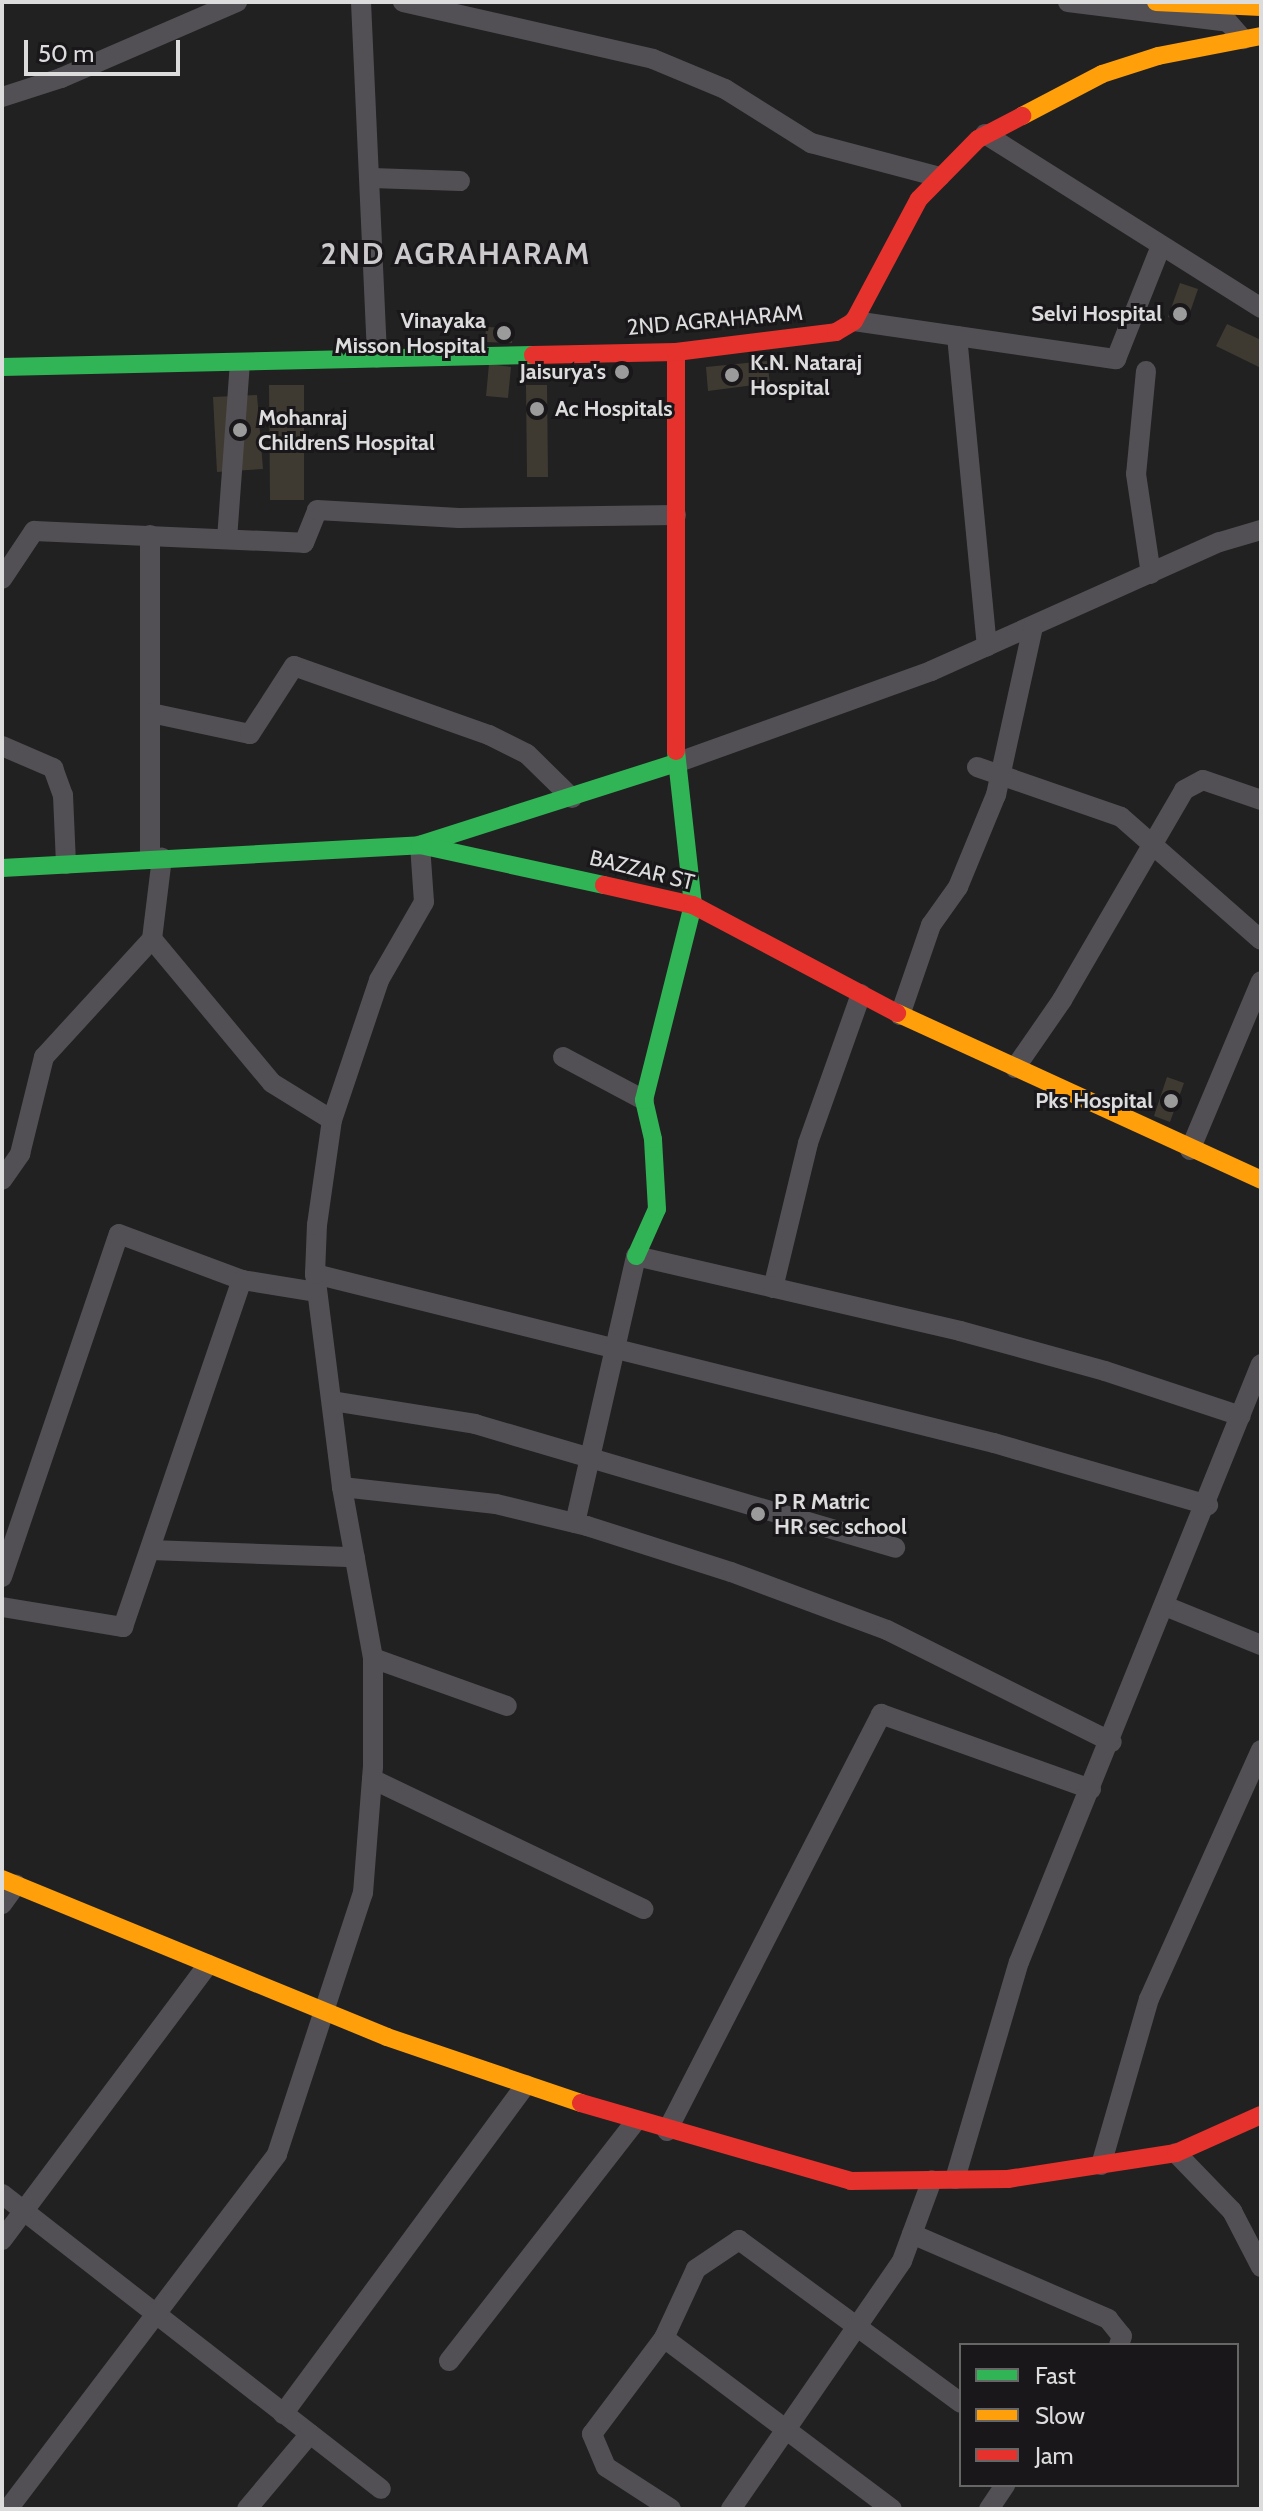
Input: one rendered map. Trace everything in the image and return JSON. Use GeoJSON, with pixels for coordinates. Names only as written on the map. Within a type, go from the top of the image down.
{"type":"FeatureCollection","features":[{"type":"Feature","properties":{"kind":"main road"},"geometry":{"type":"LineString","coordinates":[[1156,2],[1261,7]]}},
{"type":"Feature","properties":{"kind":"main road"},"geometry":{"type":"LineString","coordinates":[[854,321],[919,199],[985,134],[1102,74],[1158,56],[1252,37]]}},
{"type":"Feature","properties":{"kind":"main road","name":"2ND AGRAHARAM"},"geometry":{"type":"LineString","coordinates":[[2,367],[676,352],[836,332],[854,321]]}},
{"type":"Feature","properties":{"kind":"main road"},"geometry":{"type":"LineString","coordinates":[[636,1256],[657,1209],[653,1139],[644,1100],[693,905],[676,763],[676,352]]}},
{"type":"Feature","properties":{"kind":"main road"},"geometry":{"type":"LineString","coordinates":[[420,845],[676,763]]}},
{"type":"Feature","properties":{"kind":"main road","name":"BAZZAR ST"},"geometry":{"type":"LineString","coordinates":[[2,868],[420,845],[693,905],[900,1015],[1261,1180]]}},
{"type":"Feature","properties":{"kind":"main road"},"geometry":{"type":"LineString","coordinates":[[9,1882],[327,2013],[526,2085],[635,2122],[851,2181],[1008,2179],[1176,2153],[1261,2115]]}},
{"type":"Feature","properties":{"kind":"street"},"geometry":{"type":"LineString","coordinates":[[2,97],[61,78],[237,2]]}},
{"type":"Feature","properties":{"kind":"street"},"geometry":{"type":"LineString","coordinates":[[361,2],[372,178],[377,358]]}},
{"type":"Feature","properties":{"kind":"street"},"geometry":{"type":"LineString","coordinates":[[403,2],[653,59],[725,89],[811,143],[940,177]]}},
{"type":"Feature","properties":{"kind":"street"},"geometry":{"type":"LineString","coordinates":[[1068,2],[1228,22],[1252,37]]}},
{"type":"Feature","properties":{"kind":"street"},"geometry":{"type":"LineString","coordinates":[[985,134],[1261,308]]}},
{"type":"Feature","properties":{"kind":"street"},"geometry":{"type":"LineString","coordinates":[[372,178],[460,181]]}},
{"type":"Feature","properties":{"kind":"street"},"geometry":{"type":"LineString","coordinates":[[854,321],[1116,359],[1161,246]]}},
{"type":"Feature","properties":{"kind":"street"},"geometry":{"type":"LineString","coordinates":[[957,336],[987,647]]}},
{"type":"Feature","properties":{"kind":"street"},"geometry":{"type":"LineString","coordinates":[[227,539],[240,364]]}},
{"type":"Feature","properties":{"kind":"street"},"geometry":{"type":"LineString","coordinates":[[1146,371],[1136,474],[1151,574]]}},
{"type":"Feature","properties":{"kind":"street"},"geometry":{"type":"LineString","coordinates":[[2,579],[34,531],[304,543],[317,510],[459,518],[676,515]]}},
{"type":"Feature","properties":{"kind":"street"},"geometry":{"type":"LineString","coordinates":[[676,763],[987,647],[1220,542],[1261,530]]}},
{"type":"Feature","properties":{"kind":"street"},"geometry":{"type":"LineString","coordinates":[[2,1180],[20,1154],[44,1057],[152,939],[156,859],[150,535]]}},
{"type":"Feature","properties":{"kind":"street"},"geometry":{"type":"LineString","coordinates":[[900,1015],[931,925],[958,887],[1000,774],[1033,627]]}},
{"type":"Feature","properties":{"kind":"street"},"geometry":{"type":"LineString","coordinates":[[151,713],[250,734],[294,666],[489,735],[527,754],[572,798]]}},
{"type":"Feature","properties":{"kind":"street"},"geometry":{"type":"LineString","coordinates":[[2,746],[53,768],[63,795],[66,864]]}},
{"type":"Feature","properties":{"kind":"street"},"geometry":{"type":"LineString","coordinates":[[977,767],[1121,817],[1150,848],[1261,940]]}},
{"type":"Feature","properties":{"kind":"street"},"geometry":{"type":"LineString","coordinates":[[1015,1068],[1062,1000],[1184,790],[1203,780],[1261,800]]}},
{"type":"Feature","properties":{"kind":"street"},"geometry":{"type":"LineString","coordinates":[[8,2509],[277,2154],[327,2013],[363,1893],[372,1779],[373,1658],[342,1487],[316,1283],[332,1120],[379,980],[424,902],[420,845]]}},
{"type":"Feature","properties":{"kind":"street"},"geometry":{"type":"LineString","coordinates":[[152,939],[272,1083],[332,1120]]}},
{"type":"Feature","properties":{"kind":"street"},"geometry":{"type":"LineString","coordinates":[[1190,1150],[1261,981]]}},
{"type":"Feature","properties":{"kind":"street"},"geometry":{"type":"LineString","coordinates":[[773,1288],[808,1143],[861,994]]}},
{"type":"Feature","properties":{"kind":"street"},"geometry":{"type":"LineString","coordinates":[[563,1057],[644,1100]]}},
{"type":"Feature","properties":{"kind":"street"},"geometry":{"type":"LineString","coordinates":[[2,1577],[119,1234],[242,1280],[316,1283],[618,1348],[994,1443],[1208,1505]]}},
{"type":"Feature","properties":{"kind":"street"},"geometry":{"type":"LineString","coordinates":[[575,1523],[618,1348],[636,1256],[1090,1367],[1241,1416]]}},
{"type":"Feature","properties":{"kind":"street"},"geometry":{"type":"LineString","coordinates":[[2,1607],[123,1627],[242,1280]]}},
{"type":"Feature","properties":{"kind":"street"},"geometry":{"type":"LineString","coordinates":[[955,2179],[1019,1962],[1208,1505],[1261,1364]]}},
{"type":"Feature","properties":{"kind":"street"},"geometry":{"type":"LineString","coordinates":[[332,1401],[475,1424],[895,1548]]}},
{"type":"Feature","properties":{"kind":"street"},"geometry":{"type":"LineString","coordinates":[[342,1487],[496,1504],[575,1523],[887,1630],[1112,1742]]}},
{"type":"Feature","properties":{"kind":"street"},"geometry":{"type":"LineString","coordinates":[[150,1550],[355,1557]]}},
{"type":"Feature","properties":{"kind":"street"},"geometry":{"type":"LineString","coordinates":[[1165,1606],[1261,1645]]}},
{"type":"Feature","properties":{"kind":"street"},"geometry":{"type":"LineString","coordinates":[[373,1658],[507,1706]]}},
{"type":"Feature","properties":{"kind":"street"},"geometry":{"type":"LineString","coordinates":[[667,2131],[881,1714],[1091,1789]]}},
{"type":"Feature","properties":{"kind":"street"},"geometry":{"type":"LineString","coordinates":[[1101,2165],[1149,1999],[1261,1750]]}},
{"type":"Feature","properties":{"kind":"street"},"geometry":{"type":"LineString","coordinates":[[372,1779],[643,1909]]}},
{"type":"Feature","properties":{"kind":"street"},"geometry":{"type":"LineString","coordinates":[[2,1904],[9,1882]]}},
{"type":"Feature","properties":{"kind":"street"},"geometry":{"type":"LineString","coordinates":[[2,2240],[208,1965]]}},
{"type":"Feature","properties":{"kind":"street"},"geometry":{"type":"LineString","coordinates":[[283,2414],[526,2085]]}},
{"type":"Feature","properties":{"kind":"street"},"geometry":{"type":"LineString","coordinates":[[449,2361],[635,2122]]}},
{"type":"Feature","properties":{"kind":"street"},"geometry":{"type":"LineString","coordinates":[[1176,2153],[1232,2211],[1261,2267]]}},
{"type":"Feature","properties":{"kind":"street"},"geometry":{"type":"LineString","coordinates":[[731,2509],[902,2261],[932,2180]]}},
{"type":"Feature","properties":{"kind":"street"},"geometry":{"type":"LineString","coordinates":[[2,2194],[381,2489]]}},
{"type":"Feature","properties":{"kind":"street"},"geometry":{"type":"LineString","coordinates":[[912,2234],[1108,2319],[1122,2336],[1120,2343]]}},
{"type":"Feature","properties":{"kind":"street"},"geometry":{"type":"LineString","coordinates":[[671,2509],[606,2467],[592,2434],[664,2338],[696,2269],[739,2240],[959,2402]]}},
{"type":"Feature","properties":{"kind":"street"},"geometry":{"type":"LineString","coordinates":[[664,2338],[787,2427],[892,2509]]}},
{"type":"Feature","properties":{"kind":"street"},"geometry":{"type":"LineString","coordinates":[[247,2509],[310,2434]]}},
{"type":"Feature","properties":{"kind":"street"},"geometry":{"type":"LineString","coordinates":[[989,2509],[1004,2487]]}},
{"type":"Feature","properties":{"kind":"building"},"geometry":{"type":"Polygon","coordinates":[[[1180,283],[1198,289],[1186,324],[1168,317],[1180,283]]]}},
{"type":"Feature","properties":{"kind":"building"},"geometry":{"type":"Polygon","coordinates":[[[1227,324],[1261,340],[1261,368],[1216,346],[1227,324]]]}},
{"type":"Feature","properties":{"kind":"building"},"geometry":{"type":"Polygon","coordinates":[[[486,327],[513,328],[512,343],[485,342],[486,327]]]}},
{"type":"Feature","properties":{"kind":"building"},"geometry":{"type":"Polygon","coordinates":[[[767,361],[770,383],[708,391],[706,367],[767,361]]]}},
{"type":"Feature","properties":{"kind":"building"},"geometry":{"type":"Polygon","coordinates":[[[489,364],[511,367],[508,398],[486,396],[489,364]]]}},
{"type":"Feature","properties":{"kind":"building"},"geometry":{"type":"Polygon","coordinates":[[[269,385],[304,385],[304,500],[270,500],[269,385]]]}},
{"type":"Feature","properties":{"kind":"building"},"geometry":{"type":"Polygon","coordinates":[[[526,385],[547,385],[548,477],[527,477],[526,385]]]}},
{"type":"Feature","properties":{"kind":"building"},"geometry":{"type":"Polygon","coordinates":[[[257,395],[263,469],[217,472],[213,397],[257,395]]]}},
{"type":"Feature","properties":{"kind":"building"},"geometry":{"type":"Polygon","coordinates":[[[1167,1077],[1184,1083],[1170,1122],[1154,1116],[1167,1077]]]}},
{"type":"Feature","properties":{"kind":"traffic: fast"},"geometry":{"type":"LineString","coordinates":[[2,367],[533,355]]}},
{"type":"Feature","properties":{"kind":"traffic: fast"},"geometry":{"type":"LineString","coordinates":[[636,1256],[657,1209],[653,1139],[644,1100],[693,905],[676,751]]}},
{"type":"Feature","properties":{"kind":"traffic: fast"},"geometry":{"type":"LineString","coordinates":[[422,844],[676,763]]}},
{"type":"Feature","properties":{"kind":"traffic: fast"},"geometry":{"type":"LineString","coordinates":[[2,868],[420,845],[604,885]]}},
{"type":"Feature","properties":{"kind":"traffic: slow"},"geometry":{"type":"LineString","coordinates":[[1156,2],[1261,7]]}},
{"type":"Feature","properties":{"kind":"traffic: slow"},"geometry":{"type":"LineString","coordinates":[[1022,116],[1102,74],[1158,56],[1261,36]]}},
{"type":"Feature","properties":{"kind":"traffic: slow"},"geometry":{"type":"LineString","coordinates":[[897,1013],[1261,1180]]}},
{"type":"Feature","properties":{"kind":"traffic: slow"},"geometry":{"type":"LineString","coordinates":[[2,1879],[387,2037],[581,2103]]}},
{"type":"Feature","properties":{"kind":"traffic: jam"},"geometry":{"type":"LineString","coordinates":[[533,355],[676,352],[836,332],[854,321],[919,199],[978,139],[1022,116]]}},
{"type":"Feature","properties":{"kind":"traffic: jam"},"geometry":{"type":"LineString","coordinates":[[676,352],[676,751]]}},
{"type":"Feature","properties":{"kind":"traffic: jam"},"geometry":{"type":"LineString","coordinates":[[604,885],[693,905],[897,1013]]}},
{"type":"Feature","properties":{"kind":"traffic: jam"},"geometry":{"type":"LineString","coordinates":[[581,2103],[851,2181],[1008,2179],[1176,2153],[1261,2115]]}},
{"type":"Feature","properties":{"kind":"place","name":"Selvi Hospital"},"geometry":{"type":"Point","coordinates":[1180,314]}},
{"type":"Feature","properties":{"kind":"place","name":"Vinayaka Misson Hospital"},"geometry":{"type":"Point","coordinates":[504,333]}},
{"type":"Feature","properties":{"kind":"place","name":"Jaisurya's"},"geometry":{"type":"Point","coordinates":[622,372]}},
{"type":"Feature","properties":{"kind":"place","name":"K.N. Nataraj Hospital"},"geometry":{"type":"Point","coordinates":[732,375]}},
{"type":"Feature","properties":{"kind":"place","name":"Ac Hospitals"},"geometry":{"type":"Point","coordinates":[537,409]}},
{"type":"Feature","properties":{"kind":"place","name":"Mohanraj ChildrenS Hospital"},"geometry":{"type":"Point","coordinates":[240,430]}},
{"type":"Feature","properties":{"kind":"place","name":"Pks Hospital"},"geometry":{"type":"Point","coordinates":[1171,1101]}},
{"type":"Feature","properties":{"kind":"place","name":"P R Matric HR sec school"},"geometry":{"type":"Point","coordinates":[758,1514]}},
{"type":"Feature","properties":{"kind":"district","name":"2ND AGRAHARAM"},"geometry":{"type":"Point","coordinates":[456,254]}}]}
